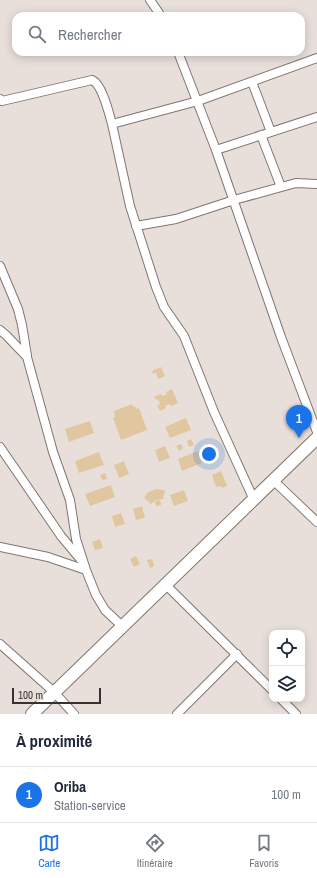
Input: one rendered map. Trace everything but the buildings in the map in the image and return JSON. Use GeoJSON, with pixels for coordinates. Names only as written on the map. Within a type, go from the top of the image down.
{"type":"FeatureCollection","features":[{"type":"Feature","properties":{"kind":"highway"},"geometry":{"type":"LineString","coordinates":[[32,714],[317,438]]}},
{"type":"Feature","properties":{"kind":"street"},"geometry":{"type":"LineString","coordinates":[[150,0],[158,12]]}},
{"type":"Feature","properties":{"kind":"street"},"geometry":{"type":"LineString","coordinates":[[180,56],[216,150],[281,337],[317,432]]}},
{"type":"Feature","properties":{"kind":"street"},"geometry":{"type":"LineString","coordinates":[[112,124],[198,101],[317,58]]}},
{"type":"Feature","properties":{"kind":"street"},"geometry":{"type":"LineString","coordinates":[[0,99],[2,101],[92,80],[97,82],[112,124],[126,190],[136,226],[164,307],[184,336],[214,412],[254,500]]}},
{"type":"Feature","properties":{"kind":"street"},"geometry":{"type":"LineString","coordinates":[[252,82],[271,132]]}},
{"type":"Feature","properties":{"kind":"street"},"geometry":{"type":"LineString","coordinates":[[216,150],[317,117]]}},
{"type":"Feature","properties":{"kind":"street"},"geometry":{"type":"LineString","coordinates":[[262,135],[281,187]]}},
{"type":"Feature","properties":{"kind":"street"},"geometry":{"type":"LineString","coordinates":[[136,226],[176,219],[234,200],[301,182],[317,184]]}},
{"type":"Feature","properties":{"kind":"street"},"geometry":{"type":"LineString","coordinates":[[0,266],[18,309],[27,357],[53,452],[70,500],[76,538],[85,567],[96,595],[105,610],[122,626]]}},
{"type":"Feature","properties":{"kind":"street"},"geometry":{"type":"LineString","coordinates":[[2,334],[27,357]]}},
{"type":"Feature","properties":{"kind":"street"},"geometry":{"type":"LineString","coordinates":[[0,447],[61,536],[85,567]]}},
{"type":"Feature","properties":{"kind":"street"},"geometry":{"type":"LineString","coordinates":[[273,480],[317,522]]}},
{"type":"Feature","properties":{"kind":"street"},"geometry":{"type":"LineString","coordinates":[[0,547],[48,557],[85,567]]}},
{"type":"Feature","properties":{"kind":"street"},"geometry":{"type":"LineString","coordinates":[[165,584],[269,687]]}},
{"type":"Feature","properties":{"kind":"street"},"geometry":{"type":"LineString","coordinates":[[0,644],[54,692],[74,714]]}},
{"type":"Feature","properties":{"kind":"street"},"geometry":{"type":"LineString","coordinates":[[177,714],[237,654]]}},
{"type":"Feature","properties":{"kind":"street"},"geometry":{"type":"LineString","coordinates":[[284,702],[296,714]]}},
{"type":"Feature","properties":{"kind":"place","name":"Oriba"},"geometry":{"type":"Point","coordinates":[299,438]}}]}
